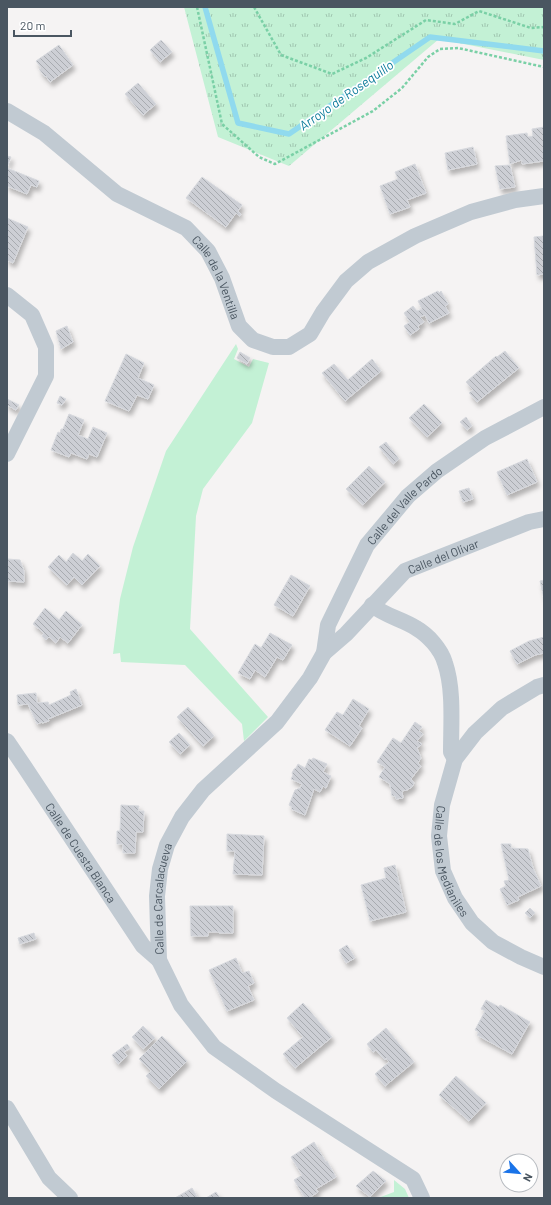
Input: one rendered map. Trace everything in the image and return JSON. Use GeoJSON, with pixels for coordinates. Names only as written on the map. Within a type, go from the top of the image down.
{"type":"FeatureCollection","features":[{"type":"Feature","properties":{"kind":"street","name":"Calle de la Ventilla"},"geometry":{"type":"LineString","coordinates":[[7,111],[44,133],[117,194],[186,228],[208,251],[222,278],[239,326],[253,340],[273,347],[289,347],[310,334],[323,312],[346,281],[368,262],[415,236],[471,212],[515,200],[544,196]]}},
{"type":"Feature","properties":{"kind":"street"},"geometry":{"type":"LineString","coordinates":[[7,295],[32,315],[46,347],[46,376],[7,454]]}},
{"type":"Feature","properties":{"kind":"street","name":"Calle del Valle Pardo"},"geometry":{"type":"LineString","coordinates":[[324,653],[328,625],[367,545],[408,496],[437,470],[485,438],[544,406]]}},
{"type":"Feature","properties":{"kind":"street","name":"Calle del Olivar"},"geometry":{"type":"LineString","coordinates":[[324,653],[346,634],[406,571],[529,522],[544,519]]}},
{"type":"Feature","properties":{"kind":"street"},"geometry":{"type":"LineString","coordinates":[[372,605],[380,612],[416,628],[433,642],[445,662],[450,688],[451,752],[455,759]]}},
{"type":"Feature","properties":{"kind":"street","name":"Calle de Carcalacueva"},"geometry":{"type":"LineString","coordinates":[[324,653],[310,678],[277,722],[203,790],[182,817],[167,845],[160,869],[157,896],[159,960],[181,1004],[214,1047],[276,1091],[413,1179],[422,1198]]}},
{"type":"Feature","properties":{"kind":"street","name":"Calle de los Medianiles"},"geometry":{"type":"LineString","coordinates":[[544,685],[537,687],[502,708],[475,733],[455,759],[442,805],[439,836],[442,870],[455,898],[472,923],[493,942],[521,957],[544,966]]}},
{"type":"Feature","properties":{"kind":"street","name":"Calle de Cuesta Blanca"},"geometry":{"type":"LineString","coordinates":[[7,742],[143,946],[159,960]]}},
{"type":"Feature","properties":{"kind":"street"},"geometry":{"type":"LineString","coordinates":[[7,1108],[49,1178],[70,1198]]}},
{"type":"Feature","properties":{"kind":"path"},"geometry":{"type":"LineString","coordinates":[[196,7],[222,124],[259,157],[275,164],[373,111],[402,88],[428,57],[440,49],[458,48],[544,67]]}},
{"type":"Feature","properties":{"kind":"path"},"geometry":{"type":"LineString","coordinates":[[254,7],[281,55],[332,74],[366,58],[426,20],[455,24],[479,11],[531,28],[544,27]]}},
{"type":"Feature","properties":{"kind":"green space"},"geometry":{"type":"Polygon","coordinates":[[[184,7],[544,7],[544,60],[439,39],[289,166],[218,137],[184,7]]]}},
{"type":"Feature","properties":{"kind":"green space"},"geometry":{"type":"Polygon","coordinates":[[[236,344],[238,349],[234,359],[249,367],[253,359],[269,363],[252,423],[203,489],[196,516],[190,629],[268,717],[244,741],[242,724],[185,665],[121,662],[120,653],[113,654],[120,599],[133,547],[166,451],[236,344]]]}},
{"type":"Feature","properties":{"kind":"green space"},"geometry":{"type":"Polygon","coordinates":[[[394,1180],[405,1189],[409,1198],[378,1198],[394,1192],[394,1180]]]}},
{"type":"Feature","properties":{"kind":"building"},"geometry":{"type":"Polygon","coordinates":[[[161,40],[172,52],[160,62],[150,50],[161,40]]]}},
{"type":"Feature","properties":{"kind":"building"},"geometry":{"type":"Polygon","coordinates":[[[59,45],[73,65],[50,82],[39,69],[41,68],[36,61],[59,45]]]}},
{"type":"Feature","properties":{"kind":"building"},"geometry":{"type":"Polygon","coordinates":[[[138,83],[156,104],[143,115],[125,94],[138,83]]]}},
{"type":"Feature","properties":{"kind":"building"},"geometry":{"type":"Polygon","coordinates":[[[544,127],[544,161],[522,164],[522,160],[510,164],[506,136],[527,133],[528,137],[533,136],[532,129],[544,127]]]}},
{"type":"Feature","properties":{"kind":"building"},"geometry":{"type":"Polygon","coordinates":[[[473,147],[477,164],[448,170],[445,153],[473,147]]]}},
{"type":"Feature","properties":{"kind":"building"},"geometry":{"type":"Polygon","coordinates":[[[7,156],[11,157],[7,167],[7,156]]]}},
{"type":"Feature","properties":{"kind":"building"},"geometry":{"type":"Polygon","coordinates":[[[415,164],[426,193],[407,200],[410,207],[390,214],[380,186],[398,179],[395,172],[415,164]]]}},
{"type":"Feature","properties":{"kind":"building"},"geometry":{"type":"Polygon","coordinates":[[[510,165],[515,187],[500,189],[495,166],[510,165]]]}},
{"type":"Feature","properties":{"kind":"building"},"geometry":{"type":"Polygon","coordinates":[[[7,168],[39,181],[37,187],[31,185],[27,194],[7,186],[7,168]]]}},
{"type":"Feature","properties":{"kind":"building"},"geometry":{"type":"Polygon","coordinates":[[[202,177],[242,205],[238,211],[241,214],[240,216],[236,213],[226,227],[186,198],[202,177]]]}},
{"type":"Feature","properties":{"kind":"building"},"geometry":{"type":"Polygon","coordinates":[[[7,218],[28,227],[13,263],[7,260],[7,218]]]}},
{"type":"Feature","properties":{"kind":"building"},"geometry":{"type":"Polygon","coordinates":[[[544,236],[544,274],[537,275],[534,237],[544,236]]]}},
{"type":"Feature","properties":{"kind":"building"},"geometry":{"type":"Polygon","coordinates":[[[438,291],[439,293],[441,291],[448,304],[445,306],[449,313],[429,323],[425,315],[420,317],[424,322],[418,326],[419,329],[410,335],[404,326],[410,322],[404,313],[413,306],[417,311],[422,309],[418,301],[438,291]]]}},
{"type":"Feature","properties":{"kind":"building"},"geometry":{"type":"Polygon","coordinates":[[[67,326],[73,342],[61,349],[56,331],[67,326]]]}},
{"type":"Feature","properties":{"kind":"building"},"geometry":{"type":"Polygon","coordinates":[[[505,351],[519,368],[477,402],[469,393],[473,390],[466,382],[496,356],[497,357],[505,351]]]}},
{"type":"Feature","properties":{"kind":"building"},"geometry":{"type":"Polygon","coordinates":[[[240,352],[250,358],[247,364],[237,358],[240,352]]]}},
{"type":"Feature","properties":{"kind":"building"},"geometry":{"type":"Polygon","coordinates":[[[126,354],[144,363],[138,378],[154,385],[148,399],[137,395],[129,411],[105,401],[126,354]]]}},
{"type":"Feature","properties":{"kind":"building"},"geometry":{"type":"Polygon","coordinates":[[[372,359],[381,371],[345,401],[322,373],[334,364],[348,380],[372,359]]]}},
{"type":"Feature","properties":{"kind":"building"},"geometry":{"type":"Polygon","coordinates":[[[60,396],[66,399],[62,405],[57,403],[60,396]]]}},
{"type":"Feature","properties":{"kind":"building"},"geometry":{"type":"Polygon","coordinates":[[[7,399],[19,405],[16,410],[7,405],[7,399]]]}},
{"type":"Feature","properties":{"kind":"building"},"geometry":{"type":"Polygon","coordinates":[[[424,404],[442,423],[427,437],[409,418],[424,404]]]}},
{"type":"Feature","properties":{"kind":"building"},"geometry":{"type":"Polygon","coordinates":[[[69,414],[84,420],[78,435],[88,439],[93,427],[107,433],[97,457],[89,454],[87,459],[71,453],[69,457],[51,450],[58,432],[60,433],[61,429],[63,429],[69,414]]]}},
{"type":"Feature","properties":{"kind":"building"},"geometry":{"type":"Polygon","coordinates":[[[466,417],[472,426],[467,430],[460,422],[466,417]]]}},
{"type":"Feature","properties":{"kind":"building"},"geometry":{"type":"Polygon","coordinates":[[[386,442],[399,459],[393,464],[379,447],[386,442]]]}},
{"type":"Feature","properties":{"kind":"building"},"geometry":{"type":"Polygon","coordinates":[[[527,459],[537,482],[507,495],[497,472],[527,459]]]}},
{"type":"Feature","properties":{"kind":"building"},"geometry":{"type":"Polygon","coordinates":[[[369,466],[385,482],[363,505],[346,489],[369,466]]]}},
{"type":"Feature","properties":{"kind":"building"},"geometry":{"type":"Polygon","coordinates":[[[469,488],[473,499],[463,502],[459,491],[469,488]]]}},
{"type":"Feature","properties":{"kind":"building"},"geometry":{"type":"Polygon","coordinates":[[[73,553],[82,561],[88,554],[100,566],[82,585],[74,577],[67,585],[48,567],[59,555],[66,562],[73,553]]]}},
{"type":"Feature","properties":{"kind":"building"},"geometry":{"type":"Polygon","coordinates":[[[8,559],[20,560],[24,571],[24,582],[7,581],[8,559]]]}},
{"type":"Feature","properties":{"kind":"building"},"geometry":{"type":"Polygon","coordinates":[[[291,575],[310,586],[293,616],[274,605],[291,575]]]}},
{"type":"Feature","properties":{"kind":"building"},"geometry":{"type":"Polygon","coordinates":[[[544,580],[544,599],[540,581],[544,580]]]}},
{"type":"Feature","properties":{"kind":"building"},"geometry":{"type":"Polygon","coordinates":[[[45,608],[59,620],[66,611],[82,625],[68,643],[60,637],[56,643],[49,637],[46,640],[42,636],[44,633],[33,624],[45,608]]]}},
{"type":"Feature","properties":{"kind":"building"},"geometry":{"type":"Polygon","coordinates":[[[270,633],[292,645],[283,660],[277,657],[265,677],[255,670],[250,679],[238,673],[255,644],[261,648],[270,633]]]}},
{"type":"Feature","properties":{"kind":"building"},"geometry":{"type":"Polygon","coordinates":[[[544,637],[544,653],[535,655],[517,664],[510,651],[529,641],[544,637]]]}},
{"type":"Feature","properties":{"kind":"building"},"geometry":{"type":"Polygon","coordinates":[[[76,689],[82,705],[42,723],[37,724],[28,704],[18,705],[17,695],[36,693],[37,703],[48,702],[49,705],[71,695],[70,692],[76,689]]]}},
{"type":"Feature","properties":{"kind":"building"},"geometry":{"type":"Polygon","coordinates":[[[353,699],[369,709],[359,726],[362,728],[350,746],[325,730],[337,712],[343,715],[353,699]]]}},
{"type":"Feature","properties":{"kind":"building"},"geometry":{"type":"Polygon","coordinates":[[[188,707],[214,736],[203,746],[177,717],[188,707]]]}},
{"type":"Feature","properties":{"kind":"building"},"geometry":{"type":"Polygon","coordinates":[[[415,722],[422,727],[419,731],[423,734],[417,741],[422,744],[417,748],[421,758],[418,763],[421,766],[411,779],[414,783],[412,787],[402,791],[403,798],[396,799],[395,796],[392,796],[390,784],[379,777],[385,767],[377,762],[393,738],[401,743],[415,722]]]}},
{"type":"Feature","properties":{"kind":"building"},"geometry":{"type":"Polygon","coordinates":[[[179,733],[190,745],[180,754],[169,742],[179,733]]]}},
{"type":"Feature","properties":{"kind":"building"},"geometry":{"type":"Polygon","coordinates":[[[313,758],[327,764],[323,772],[331,776],[326,788],[323,786],[320,792],[314,789],[305,815],[291,809],[292,807],[289,805],[295,790],[300,788],[302,784],[291,779],[293,775],[292,773],[298,764],[305,768],[309,759],[312,760],[313,758]]]}},
{"type":"Feature","properties":{"kind":"building"},"geometry":{"type":"Polygon","coordinates":[[[121,805],[139,806],[138,811],[144,811],[143,832],[136,832],[135,853],[123,853],[123,844],[117,844],[117,831],[120,831],[121,805]]]}},
{"type":"Feature","properties":{"kind":"building"},"geometry":{"type":"Polygon","coordinates":[[[227,834],[264,836],[262,875],[233,874],[235,851],[227,851],[227,834]]]}},
{"type":"Feature","properties":{"kind":"building"},"geometry":{"type":"Polygon","coordinates":[[[501,844],[511,844],[511,848],[528,849],[533,868],[541,886],[518,897],[519,900],[507,905],[500,889],[506,886],[504,881],[509,880],[501,844]]]}},
{"type":"Feature","properties":{"kind":"building"},"geometry":{"type":"Polygon","coordinates":[[[395,865],[406,912],[370,921],[361,885],[386,878],[384,868],[395,865]]]}},
{"type":"Feature","properties":{"kind":"building"},"geometry":{"type":"Polygon","coordinates":[[[190,906],[233,906],[233,933],[208,932],[208,936],[191,936],[190,906]]]}},
{"type":"Feature","properties":{"kind":"building"},"geometry":{"type":"Polygon","coordinates":[[[530,908],[535,913],[530,918],[525,913],[530,908]]]}},
{"type":"Feature","properties":{"kind":"building"},"geometry":{"type":"Polygon","coordinates":[[[34,933],[36,939],[20,944],[18,938],[34,933]]]}},
{"type":"Feature","properties":{"kind":"building"},"geometry":{"type":"Polygon","coordinates":[[[347,945],[355,958],[346,963],[339,950],[347,945]]]}},
{"type":"Feature","properties":{"kind":"building"},"geometry":{"type":"Polygon","coordinates":[[[236,958],[242,973],[249,971],[254,983],[248,986],[254,1000],[227,1011],[209,970],[236,958]]]}},
{"type":"Feature","properties":{"kind":"building"},"geometry":{"type":"Polygon","coordinates":[[[486,1000],[499,1007],[500,1005],[530,1022],[512,1054],[477,1035],[479,1032],[475,1030],[485,1011],[481,1009],[486,1000]]]}},
{"type":"Feature","properties":{"kind":"building"},"geometry":{"type":"Polygon","coordinates":[[[303,1003],[332,1037],[295,1068],[283,1054],[303,1037],[287,1018],[303,1003]]]}},
{"type":"Feature","properties":{"kind":"building"},"geometry":{"type":"Polygon","coordinates":[[[143,1026],[155,1038],[143,1049],[132,1037],[143,1026]]]}},
{"type":"Feature","properties":{"kind":"building"},"geometry":{"type":"Polygon","coordinates":[[[386,1028],[414,1062],[385,1086],[375,1074],[389,1062],[386,1058],[385,1060],[376,1050],[373,1052],[367,1044],[386,1028]]]}},
{"type":"Feature","properties":{"kind":"building"},"geometry":{"type":"Polygon","coordinates":[[[162,1036],[187,1061],[159,1089],[146,1076],[151,1071],[139,1059],[162,1036]]]}},
{"type":"Feature","properties":{"kind":"building"},"geometry":{"type":"Polygon","coordinates":[[[127,1044],[130,1048],[124,1052],[127,1056],[118,1064],[112,1055],[127,1044]]]}},
{"type":"Feature","properties":{"kind":"building"},"geometry":{"type":"Polygon","coordinates":[[[456,1076],[486,1103],[469,1121],[439,1095],[456,1076]]]}},
{"type":"Feature","properties":{"kind":"building"},"geometry":{"type":"Polygon","coordinates":[[[314,1142],[336,1177],[316,1189],[318,1192],[309,1198],[305,1198],[294,1180],[302,1175],[291,1157],[314,1142]]]}},
{"type":"Feature","properties":{"kind":"building"},"geometry":{"type":"Polygon","coordinates":[[[373,1171],[386,1181],[370,1197],[356,1186],[373,1171]]]}},
{"type":"Feature","properties":{"kind":"building"},"geometry":{"type":"Polygon","coordinates":[[[192,1188],[198,1198],[175,1198],[192,1188]]]}},
{"type":"Feature","properties":{"kind":"building"},"geometry":{"type":"Polygon","coordinates":[[[216,1192],[220,1198],[206,1198],[216,1192]]]}},
{"type":"Feature","properties":{"kind":"waterway","name":"Arroyo de Rosequillo"},"geometry":{"type":"LineString","coordinates":[[205,7],[238,123],[289,134],[430,37],[544,51]]}}]}
